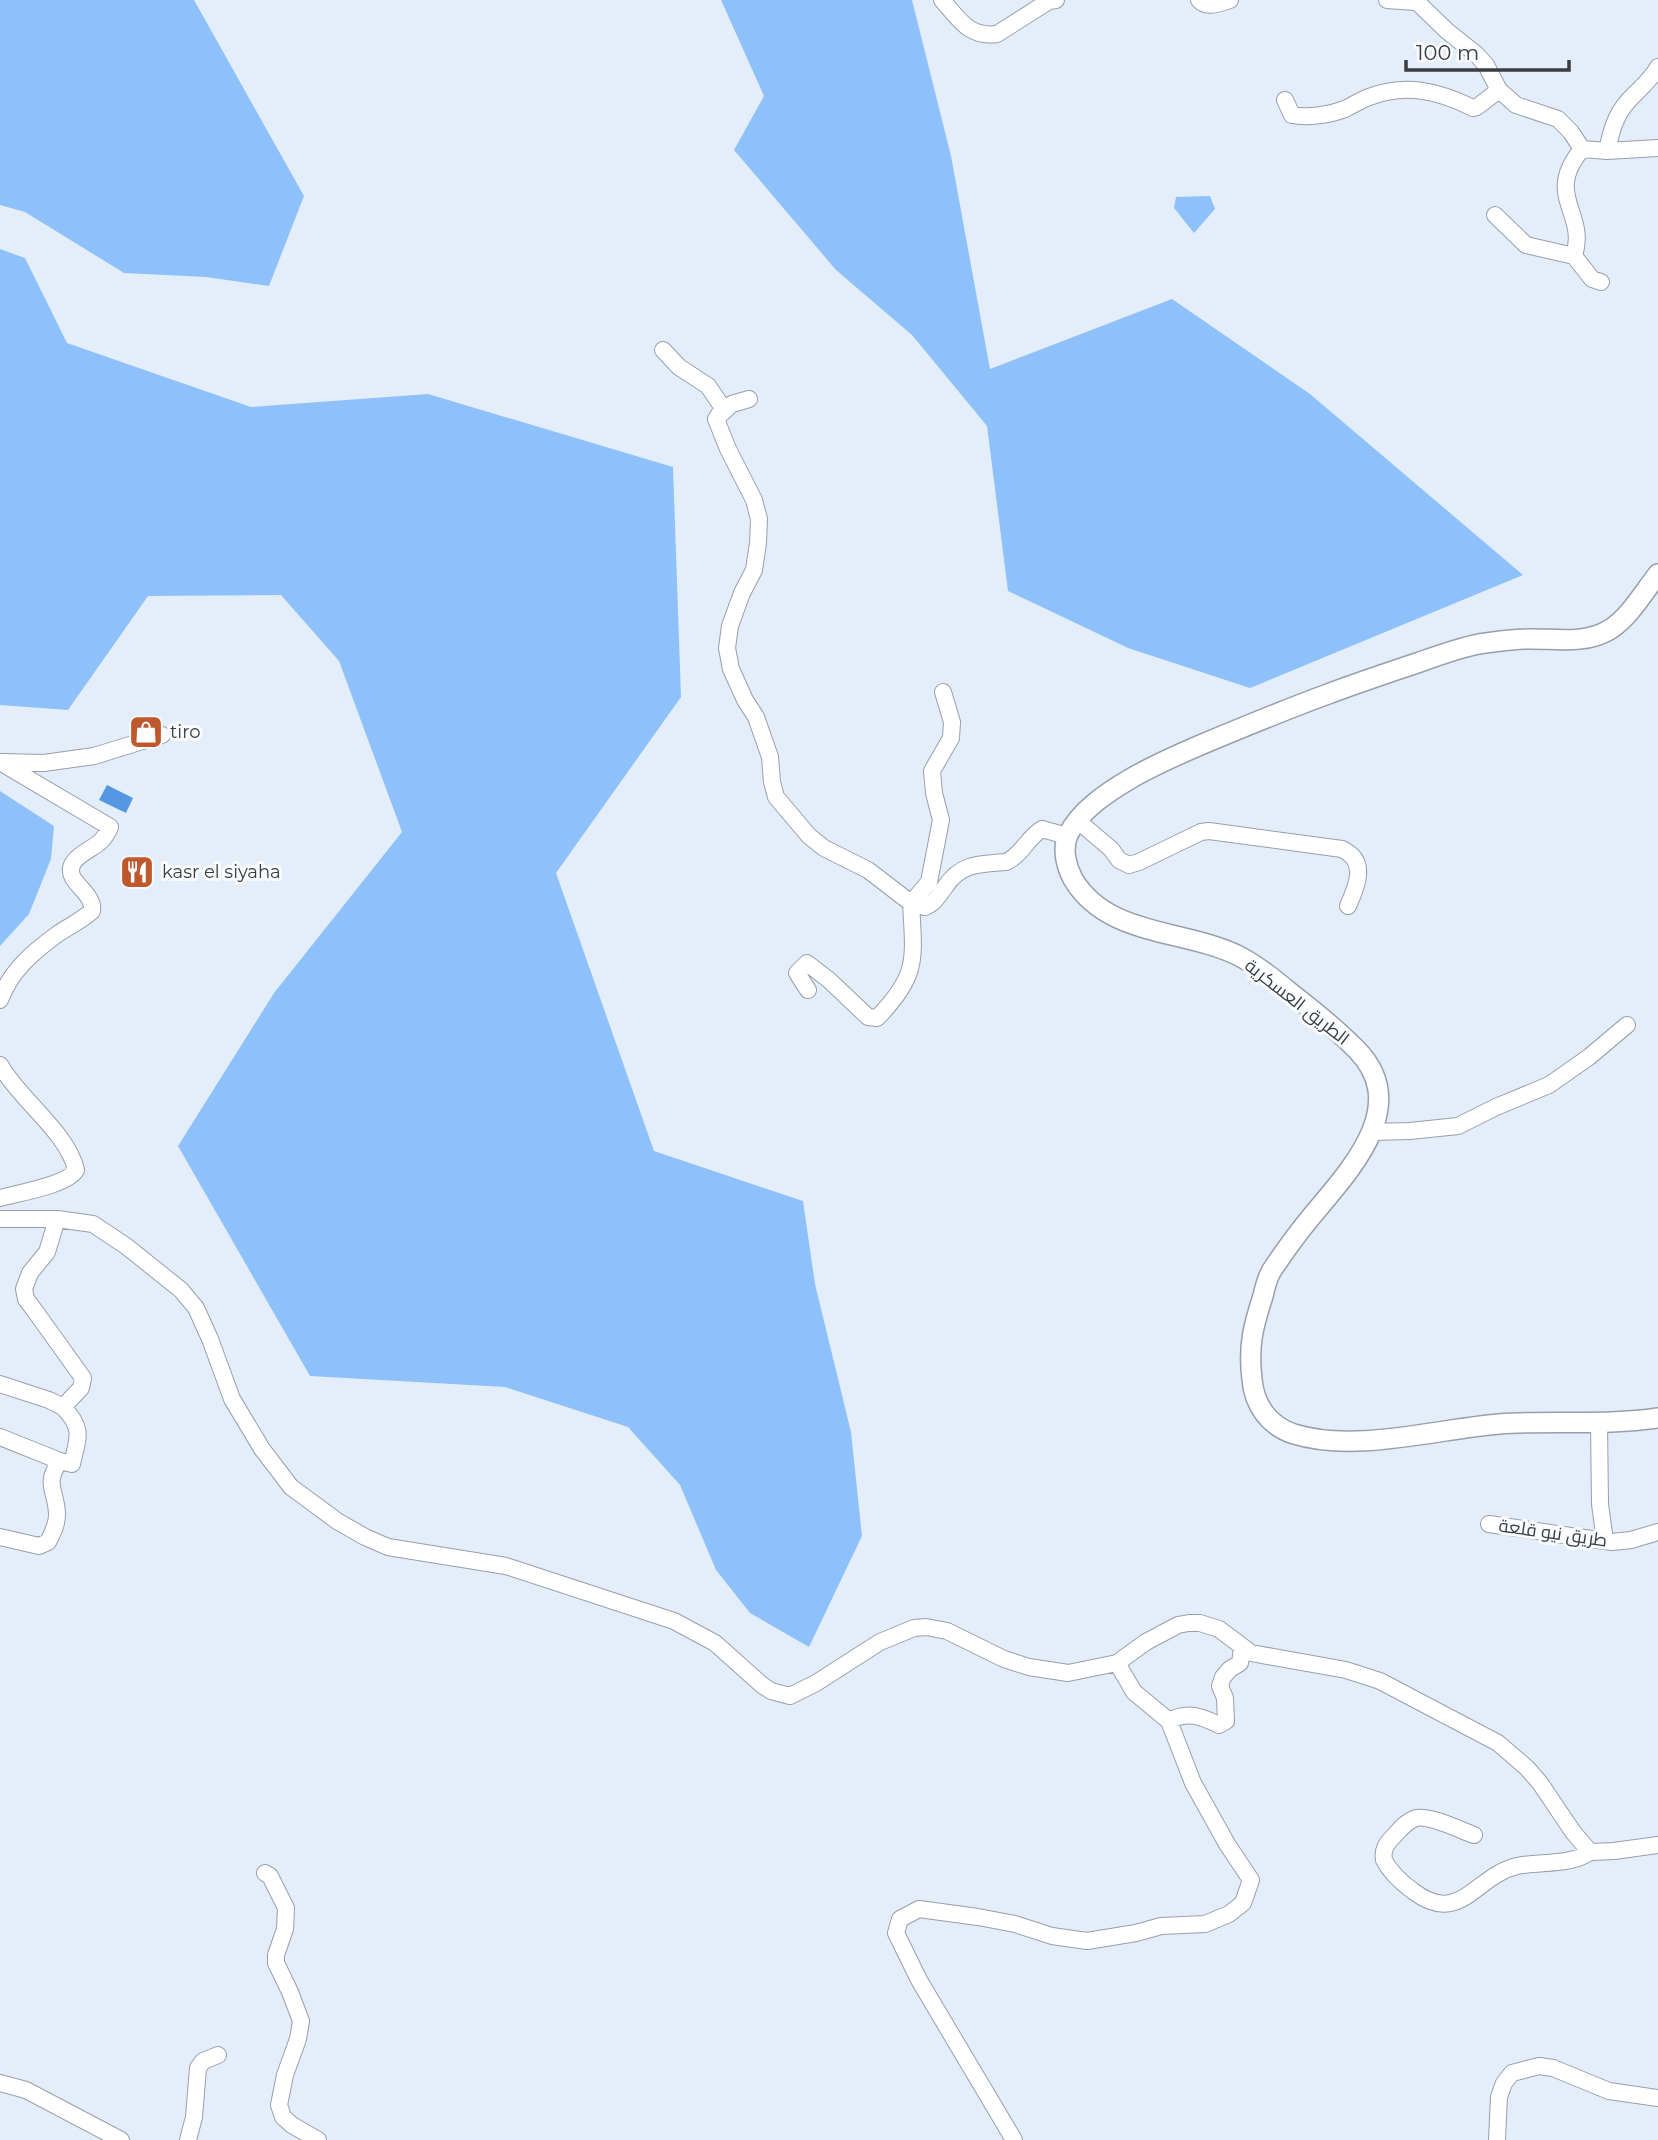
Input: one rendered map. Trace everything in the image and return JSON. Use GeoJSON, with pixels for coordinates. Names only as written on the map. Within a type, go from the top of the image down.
{"type":"FeatureCollection","features":[{"type":"Feature","properties":{"kind":"main road"},"geometry":{"type":"LineString","coordinates":[[1073,829],[1106,794],[1156,765],[1260,719],[1357,683],[1476,644],[1594,637],[1610,630],[1624,618],[1658,574]]}},
{"type":"Feature","properties":{"kind":"main road","name":"الطريق العسكرية"},"geometry":{"type":"LineString","coordinates":[[1073,829],[1066,865],[1077,886],[1095,905],[1132,924],[1216,947],[1254,964],[1359,1051],[1371,1067],[1380,1092],[1378,1115],[1347,1174],[1269,1273],[1254,1322],[1250,1350],[1252,1385],[1258,1404],[1266,1417],[1297,1435],[1343,1440],[1396,1438],[1496,1424],[1658,1418]]}},
{"type":"Feature","properties":{"kind":"street"},"geometry":{"type":"LineString","coordinates":[[942,0],[969,29],[978,34],[989,35],[997,34],[1049,1],[1056,0]]}},
{"type":"Feature","properties":{"kind":"street"},"geometry":{"type":"LineString","coordinates":[[1199,0],[1208,5],[1230,0]]}},
{"type":"Feature","properties":{"kind":"street"},"geometry":{"type":"LineString","coordinates":[[1387,0],[1416,1],[1476,54],[1486,65],[1499,90],[1516,105],[1558,119],[1582,149]]}},
{"type":"Feature","properties":{"kind":"street"},"geometry":{"type":"LineString","coordinates":[[1607,151],[1612,126],[1619,114],[1658,67]]}},
{"type":"Feature","properties":{"kind":"street"},"geometry":{"type":"LineString","coordinates":[[1284,100],[1292,115],[1305,116],[1344,109],[1367,97],[1407,89],[1445,95],[1473,108],[1499,90]]}},
{"type":"Feature","properties":{"kind":"street"},"geometry":{"type":"LineString","coordinates":[[1582,149],[1607,151],[1658,148]]}},
{"type":"Feature","properties":{"kind":"street"},"geometry":{"type":"LineString","coordinates":[[1574,256],[1577,246],[1574,218],[1565,192],[1566,174],[1582,149]]}},
{"type":"Feature","properties":{"kind":"street"},"geometry":{"type":"LineString","coordinates":[[1495,215],[1526,245],[1574,256],[1592,279],[1601,282]]}},
{"type":"Feature","properties":{"kind":"street"},"geometry":{"type":"LineString","coordinates":[[663,350],[679,367],[713,391],[723,408],[716,419]]}},
{"type":"Feature","properties":{"kind":"street"},"geometry":{"type":"LineString","coordinates":[[716,419],[732,404],[749,400]]}},
{"type":"Feature","properties":{"kind":"street"},"geometry":{"type":"LineString","coordinates":[[716,419],[754,500],[759,519],[754,570],[734,615],[727,648],[731,669],[756,717],[770,757],[776,797],[809,836],[824,848],[868,870],[911,903],[925,907],[933,904],[952,877],[964,868],[1012,860],[1040,830],[1073,829],[1111,849],[1119,860],[1129,865],[1201,832],[1209,831],[1342,849],[1351,855],[1358,866],[1357,887],[1348,906]]}},
{"type":"Feature","properties":{"kind":"street"},"geometry":{"type":"LineString","coordinates":[[808,990],[796,973],[807,963],[868,1017],[877,1018],[892,1003],[911,971],[914,954],[911,903],[929,882],[941,820],[932,771],[951,738],[952,722],[943,692]]}},
{"type":"Feature","properties":{"kind":"street"},"geometry":{"type":"LineString","coordinates":[[0,762],[44,763],[93,755],[162,735]]}},
{"type":"Feature","properties":{"kind":"street"},"geometry":{"type":"LineString","coordinates":[[0,762],[110,827],[104,839],[76,859],[71,870],[71,875],[89,898],[92,911],[27,959],[15,971],[0,1000]]}},
{"type":"Feature","properties":{"kind":"street"},"geometry":{"type":"LineString","coordinates":[[1371,1132],[1458,1126],[1549,1085],[1589,1057],[1627,1025]]}},
{"type":"Feature","properties":{"kind":"street"},"geometry":{"type":"LineString","coordinates":[[0,1065],[12,1083],[63,1142],[76,1170],[73,1175],[57,1182],[0,1198]]}},
{"type":"Feature","properties":{"kind":"street"},"geometry":{"type":"LineString","coordinates":[[0,1219],[57,1219],[93,1224],[126,1246],[181,1290],[196,1308],[204,1325],[232,1399],[278,1471],[291,1487],[327,1514],[365,1537],[388,1547],[506,1566],[674,1621],[715,1643],[762,1685],[790,1696],[816,1683],[880,1642],[914,1628],[947,1631],[1004,1659],[1029,1667],[1068,1673],[1117,1662],[1178,1625],[1200,1623],[1219,1629],[1242,1647],[1258,1655],[1346,1670],[1380,1681],[1490,1739],[1527,1768],[1590,1852]]}},
{"type":"Feature","properties":{"kind":"street"},"geometry":{"type":"LineString","coordinates":[[57,1219],[47,1252],[30,1273],[24,1289],[26,1299],[83,1378],[81,1388],[64,1407]]}},
{"type":"Feature","properties":{"kind":"street"},"geometry":{"type":"LineString","coordinates":[[0,1384],[64,1407],[78,1427],[72,1464],[0,1437]]}},
{"type":"Feature","properties":{"kind":"street"},"geometry":{"type":"LineString","coordinates":[[1599,1422],[1600,1504],[1605,1541]]}},
{"type":"Feature","properties":{"kind":"street"},"geometry":{"type":"LineString","coordinates":[[0,1537],[39,1546],[48,1542],[58,1516],[50,1485],[55,1467],[60,1461]]}},
{"type":"Feature","properties":{"kind":"street","name":"طريق نيو قلعة"},"geometry":{"type":"LineString","coordinates":[[1489,1524],[1605,1541],[1631,1540],[1658,1532]]}},
{"type":"Feature","properties":{"kind":"street"},"geometry":{"type":"LineString","coordinates":[[1169,1721],[1180,1715],[1202,1717],[1219,1725],[1226,1721],[1225,1698],[1220,1686],[1223,1677],[1240,1663],[1242,1647]]}},
{"type":"Feature","properties":{"kind":"street"},"geometry":{"type":"LineString","coordinates":[[1014,2140],[919,1980],[896,1933],[900,1919],[919,1909],[1016,1924],[1052,1936],[1087,1941],[1161,1926],[1205,1924],[1229,1914],[1243,1903],[1251,1880],[1227,1844],[1193,1783],[1169,1721],[1135,1692],[1117,1662]]}},
{"type":"Feature","properties":{"kind":"street"},"geometry":{"type":"LineString","coordinates":[[1474,1835],[1436,1821],[1415,1819],[1404,1825],[1387,1844],[1384,1860],[1409,1888],[1439,1905],[1458,1902],[1510,1869],[1568,1861],[1590,1852],[1658,1845]]}},
{"type":"Feature","properties":{"kind":"street"},"geometry":{"type":"LineString","coordinates":[[265,1873],[270,1876],[286,1908],[285,1929],[276,1963],[301,2021],[279,2105],[283,2117],[318,2140]]}},
{"type":"Feature","properties":{"kind":"street"},"geometry":{"type":"LineString","coordinates":[[188,2140],[194,2117],[198,2068],[203,2061],[218,2055]]}},
{"type":"Feature","properties":{"kind":"street"},"geometry":{"type":"LineString","coordinates":[[1497,2140],[1499,2097],[1504,2082],[1511,2073],[1539,2066],[1553,2068],[1609,2091],[1658,2098]]}},
{"type":"Feature","properties":{"kind":"street"},"geometry":{"type":"LineString","coordinates":[[0,2082],[26,2090],[121,2140]]}},
{"type":"Feature","properties":{"kind":"shaded area"},"geometry":{"type":"Polygon","coordinates":[[[0,0],[194,0],[304,196],[269,286],[206,277],[124,273],[25,212],[0,205],[0,0]]]}},
{"type":"Feature","properties":{"kind":"shaded area"},"geometry":{"type":"Polygon","coordinates":[[[721,0],[912,0],[951,156],[990,369],[1172,299],[1310,394],[1523,575],[1250,688],[1128,648],[1008,591],[987,426],[912,335],[836,270],[734,150],[764,96],[721,0]]]}},
{"type":"Feature","properties":{"kind":"shaded area"},"geometry":{"type":"Polygon","coordinates":[[[1210,196],[1215,209],[1194,233],[1174,208],[1176,197],[1210,196]]]}},
{"type":"Feature","properties":{"kind":"shaded area"},"geometry":{"type":"Polygon","coordinates":[[[0,249],[25,258],[67,343],[251,407],[428,394],[673,467],[681,697],[556,873],[654,1151],[803,1201],[815,1284],[851,1432],[862,1536],[809,1647],[750,1613],[716,1570],[680,1485],[628,1427],[505,1387],[310,1376],[178,1146],[274,993],[402,832],[339,661],[281,595],[148,596],[68,710],[0,705],[0,249]]]}},
{"type":"Feature","properties":{"kind":"shaded area"},"geometry":{"type":"Polygon","coordinates":[[[107,785],[133,798],[126,813],[99,800],[107,785]]]}},
{"type":"Feature","properties":{"kind":"shaded area"},"geometry":{"type":"Polygon","coordinates":[[[0,791],[54,826],[51,859],[29,914],[0,946],[0,791]]]}},
{"type":"Feature","properties":{"kind":"place","name":"tiro"},"geometry":{"type":"Point","coordinates":[146,732]}},
{"type":"Feature","properties":{"kind":"place","name":"kasr el siyaha"},"geometry":{"type":"Point","coordinates":[137,872]}}]}
